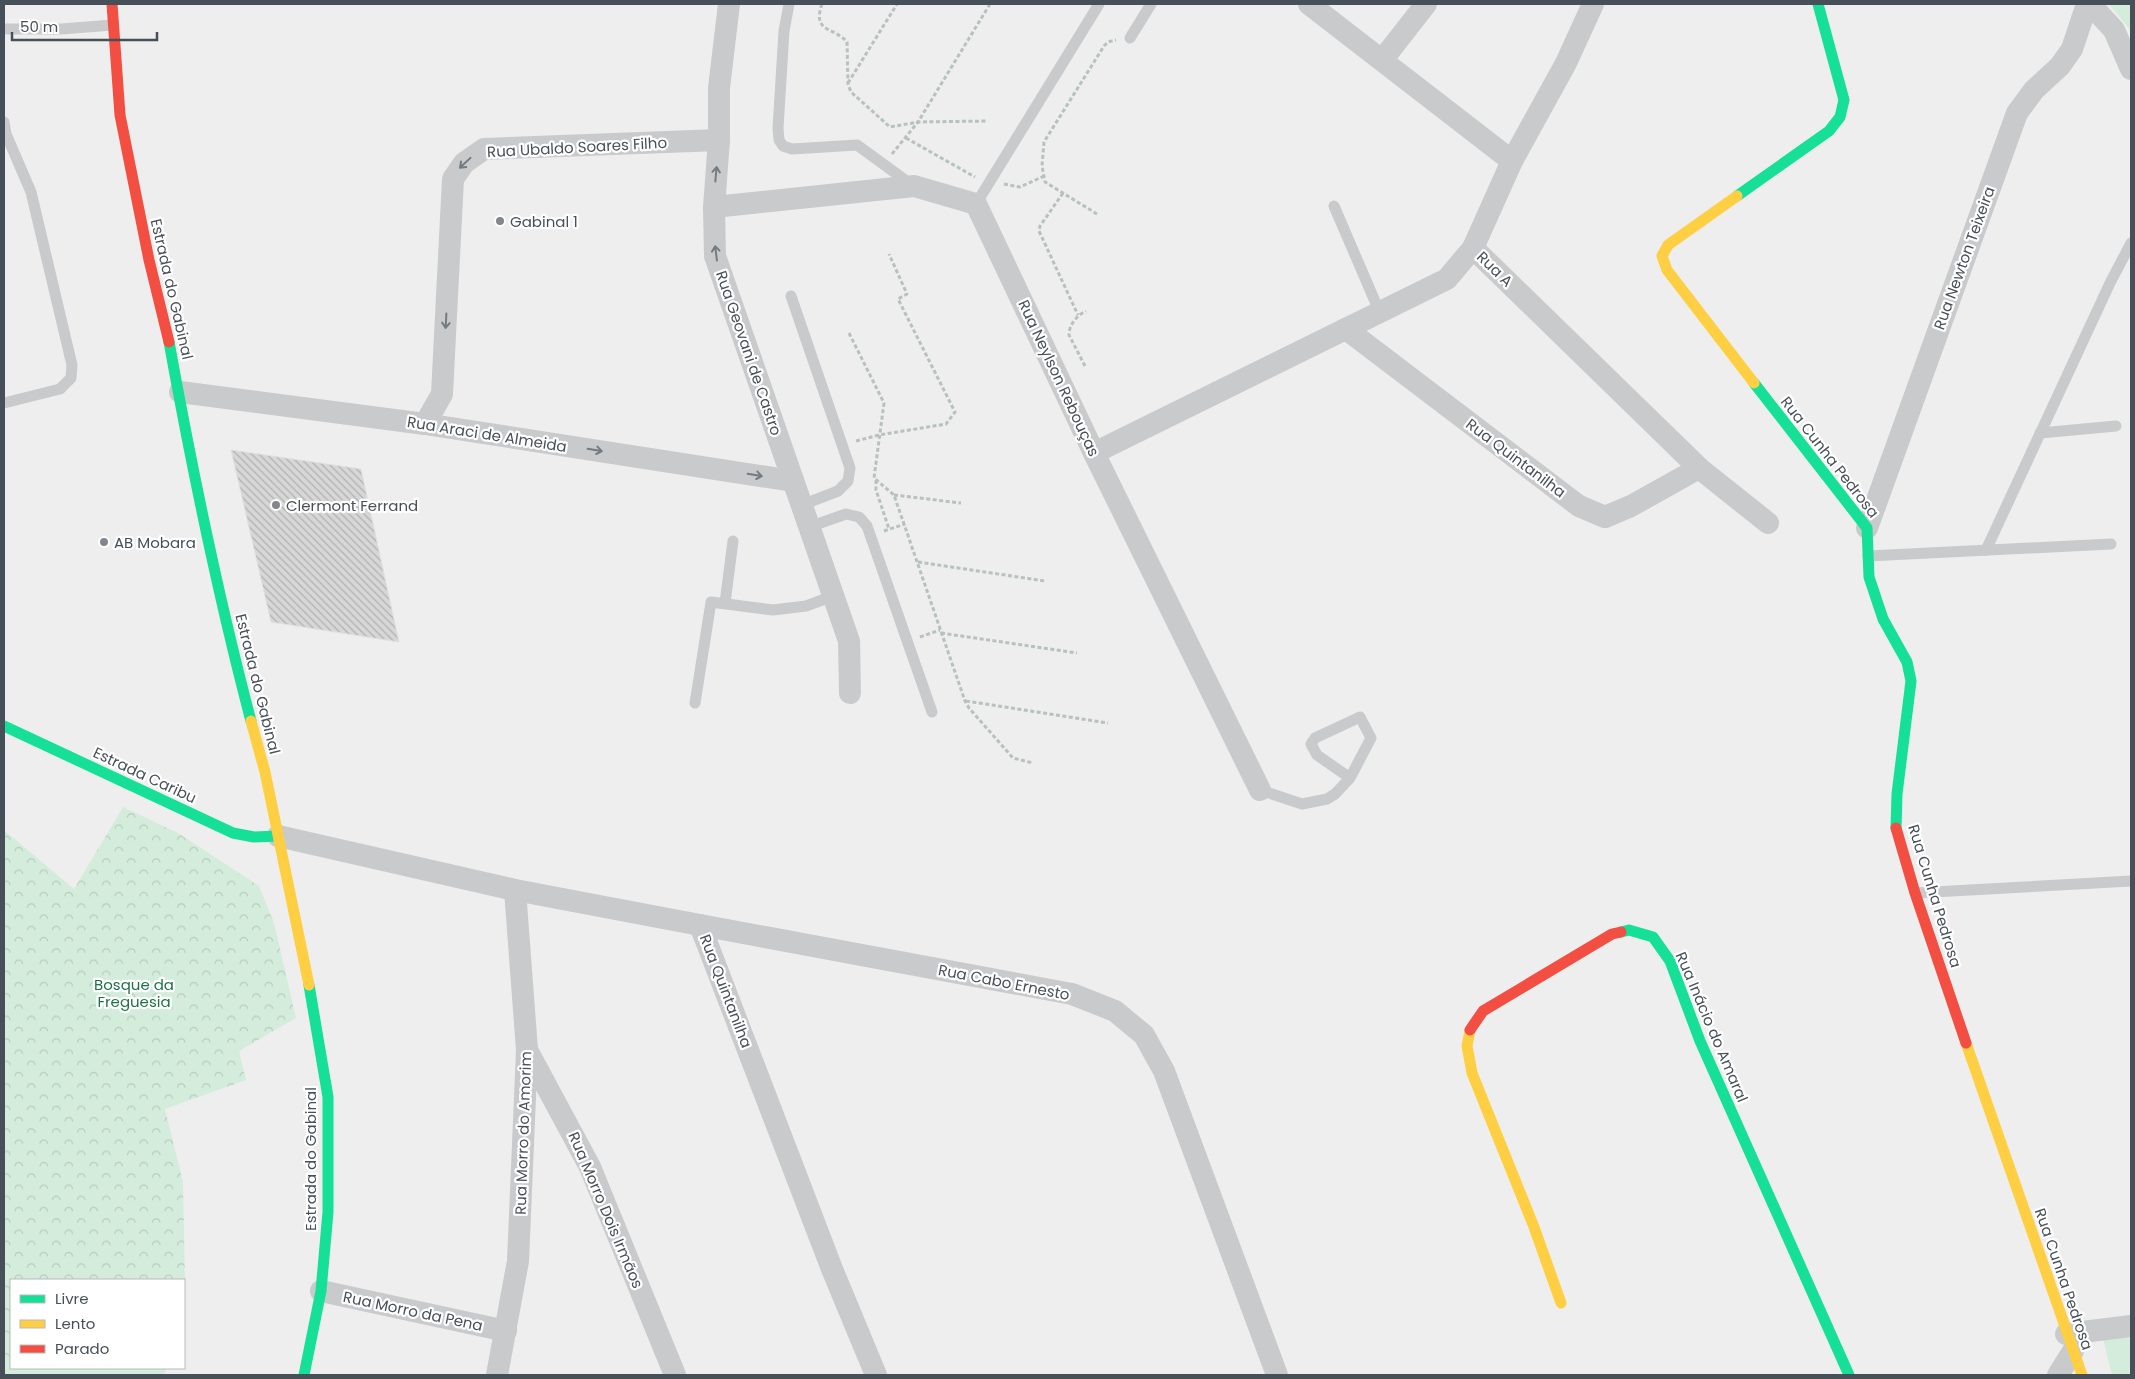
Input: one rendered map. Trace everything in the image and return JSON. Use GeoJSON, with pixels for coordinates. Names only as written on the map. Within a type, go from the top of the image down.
{"type":"FeatureCollection","features":[{"type":"Feature","properties":{"kind":"street","name":"Estrada do Gabinal"},"geometry":{"type":"LineString","coordinates":[[112,4],[112,25],[120,115],[180,392],[192,469],[232,648],[259,748],[302,943],[328,1097],[328,1212],[321,1291],[304,1375]]}},
{"type":"Feature","properties":{"kind":"street","name":"Rua Geovani de Castro"},"geometry":{"type":"LineString","coordinates":[[729,4],[719,88],[719,140],[714,207],[716,256],[849,641],[850,692]]}},
{"type":"Feature","properties":{"kind":"street"},"geometry":{"type":"LineString","coordinates":[[1309,4],[1512,160]]}},
{"type":"Feature","properties":{"kind":"street"},"geometry":{"type":"LineString","coordinates":[[1383,59],[1426,4]]}},
{"type":"Feature","properties":{"kind":"street"},"geometry":{"type":"LineString","coordinates":[[1473,248],[1512,160],[1566,63],[1592,4]]}},
{"type":"Feature","properties":{"kind":"street","name":"Rua Cunha Pedrosa"},"geometry":{"type":"LineString","coordinates":[[1818,4],[1844,100],[1840,116],[1829,130],[1668,245],[1662,256],[1667,270],[1673,278],[1867,528],[1869,577],[1883,619],[1907,662],[1911,681],[1897,794],[1896,829],[1915,893],[2082,1375]]}},
{"type":"Feature","properties":{"kind":"street"},"geometry":{"type":"LineString","coordinates":[[2088,4],[2114,30],[2131,69]]}},
{"type":"Feature","properties":{"kind":"street","name":"Rua Newton Teixeira"},"geometry":{"type":"LineString","coordinates":[[1867,528],[2017,113],[2034,90],[2060,66],[2072,49],[2088,4]]}},
{"type":"Feature","properties":{"kind":"street","name":"Rua Ubaldo Soares Filho"},"geometry":{"type":"LineString","coordinates":[[425,424],[442,394],[453,178],[464,163],[484,150],[719,140]]}},
{"type":"Feature","properties":{"kind":"street"},"geometry":{"type":"LineString","coordinates":[[714,207],[914,186],[976,204]]}},
{"type":"Feature","properties":{"kind":"street","name":"Rua Neylson Rebouças"},"geometry":{"type":"LineString","coordinates":[[976,204],[1094,453],[1260,790]]}},
{"type":"Feature","properties":{"kind":"street","name":"Rua A"},"geometry":{"type":"LineString","coordinates":[[1094,453],[1447,279],[1473,248],[1699,468],[1768,523]]}},
{"type":"Feature","properties":{"kind":"street","name":"Rua Quintanilha"},"geometry":{"type":"LineString","coordinates":[[1346,329],[1579,506],[1605,516],[1631,506],[1699,468]]}},
{"type":"Feature","properties":{"kind":"street","name":"Rua Araci de Almeida"},"geometry":{"type":"LineString","coordinates":[[180,392],[425,424],[793,481]]}},
{"type":"Feature","properties":{"kind":"street"},"geometry":{"type":"LineString","coordinates":[[442,394],[464,430]]}},
{"type":"Feature","properties":{"kind":"street","name":"Estrada Caribu"},"geometry":{"type":"LineString","coordinates":[[4,726],[233,833],[254,837],[278,836]]}},
{"type":"Feature","properties":{"kind":"street","name":"Rua Quintanilha"},"geometry":{"type":"LineString","coordinates":[[278,836],[515,890],[700,925],[828,1260],[876,1375]]}},
{"type":"Feature","properties":{"kind":"street","name":"Rua Morro do Amorim"},"geometry":{"type":"LineString","coordinates":[[498,1375],[518,1261],[527,1050],[515,890]]}},
{"type":"Feature","properties":{"kind":"street","name":"Rua Cabo Ernesto"},"geometry":{"type":"LineString","coordinates":[[700,925],[1072,994],[1115,1011],[1144,1035],[1164,1071],[1277,1375]]}},
{"type":"Feature","properties":{"kind":"street","name":"Rua Inácio do Amaral"},"geometry":{"type":"LineString","coordinates":[[1562,1303],[1534,1227],[1476,1084],[1469,1062],[1466,1042],[1471,1025],[1483,1011],[1612,934],[1629,930],[1653,937],[1670,961],[1700,1041],[1849,1375]]}},
{"type":"Feature","properties":{"kind":"street","name":"Rua Morro Dois Irmãos"},"geometry":{"type":"LineString","coordinates":[[527,1050],[590,1166],[675,1375]]}},
{"type":"Feature","properties":{"kind":"street","name":"Rua Morro da Pena"},"geometry":{"type":"LineString","coordinates":[[321,1291],[506,1331]]}},
{"type":"Feature","properties":{"kind":"street"},"geometry":{"type":"LineString","coordinates":[[2058,1375],[2069,1342],[2131,1326]]}},
{"type":"Feature","properties":{"kind":"lane"},"geometry":{"type":"LineString","coordinates":[[976,204],[1099,4]]}},
{"type":"Feature","properties":{"kind":"lane"},"geometry":{"type":"LineString","coordinates":[[1130,38],[1152,4]]}},
{"type":"Feature","properties":{"kind":"lane"},"geometry":{"type":"LineString","coordinates":[[785,5],[779,140],[783,146],[792,149],[857,145],[914,186]]}},
{"type":"Feature","properties":{"kind":"lane"},"geometry":{"type":"LineString","coordinates":[[4,29],[61,29],[112,25]]}},
{"type":"Feature","properties":{"kind":"lane"},"geometry":{"type":"LineString","coordinates":[[4,122],[6,134],[31,192],[72,365],[71,378],[60,389],[4,403]]}},
{"type":"Feature","properties":{"kind":"lane"},"geometry":{"type":"LineString","coordinates":[[1334,206],[1380,313]]}},
{"type":"Feature","properties":{"kind":"lane"},"geometry":{"type":"LineString","coordinates":[[1986,550],[2110,283],[2131,243]]}},
{"type":"Feature","properties":{"kind":"lane"},"geometry":{"type":"LineString","coordinates":[[791,296],[850,468],[848,481],[838,491],[802,505]]}},
{"type":"Feature","properties":{"kind":"lane"},"geometry":{"type":"LineString","coordinates":[[2040,433],[2116,426]]}},
{"type":"Feature","properties":{"kind":"lane"},"geometry":{"type":"LineString","coordinates":[[809,527],[846,514],[859,517],[867,526],[932,712]]}},
{"type":"Feature","properties":{"kind":"lane"},"geometry":{"type":"LineString","coordinates":[[725,603],[733,541]]}},
{"type":"Feature","properties":{"kind":"lane"},"geometry":{"type":"LineString","coordinates":[[1868,556],[2111,544]]}},
{"type":"Feature","properties":{"kind":"lane"},"geometry":{"type":"LineString","coordinates":[[695,703],[711,602],[773,610],[806,606],[833,596]]}},
{"type":"Feature","properties":{"kind":"lane"},"geometry":{"type":"LineString","coordinates":[[1260,790],[1302,804],[1327,799],[1335,794],[1350,778],[1372,738],[1360,717],[1315,738],[1311,744],[1317,756],[1350,778]]}},
{"type":"Feature","properties":{"kind":"lane"},"geometry":{"type":"LineString","coordinates":[[1915,893],[2131,881]]}},
{"type":"Feature","properties":{"kind":"path"},"geometry":{"type":"LineString","coordinates":[[822,4],[819,21],[823,26],[847,42],[848,84],[851,92],[890,127],[918,122],[988,121]]}},
{"type":"Feature","properties":{"kind":"path"},"geometry":{"type":"LineString","coordinates":[[848,84],[897,4]]}},
{"type":"Feature","properties":{"kind":"path"},"geometry":{"type":"LineString","coordinates":[[884,164],[918,122],[990,4]]}},
{"type":"Feature","properties":{"kind":"path"},"geometry":{"type":"LineString","coordinates":[[1097,214],[1045,182],[1042,166],[1044,142],[1108,42],[1130,38]]}},
{"type":"Feature","properties":{"kind":"path"},"geometry":{"type":"LineString","coordinates":[[906,138],[995,186],[1008,184],[1020,187],[1044,176]]}},
{"type":"Feature","properties":{"kind":"path"},"geometry":{"type":"LineString","coordinates":[[1063,193],[1040,226],[1039,231],[1078,315]]}},
{"type":"Feature","properties":{"kind":"path"},"geometry":{"type":"LineString","coordinates":[[852,444],[855,441],[880,435],[946,424],[954,412],[898,299],[907,294],[889,254]]}},
{"type":"Feature","properties":{"kind":"path"},"geometry":{"type":"LineString","coordinates":[[1085,366],[1069,335],[1069,331],[1078,315],[1086,311]]}},
{"type":"Feature","properties":{"kind":"path"},"geometry":{"type":"LineString","coordinates":[[850,333],[884,403],[876,490],[889,529]]}},
{"type":"Feature","properties":{"kind":"path"},"geometry":{"type":"LineString","coordinates":[[876,480],[894,495],[969,708],[1013,758],[1033,763]]}},
{"type":"Feature","properties":{"kind":"path"},"geometry":{"type":"LineString","coordinates":[[894,495],[961,503]]}},
{"type":"Feature","properties":{"kind":"path"},"geometry":{"type":"LineString","coordinates":[[884,531],[905,524]]}},
{"type":"Feature","properties":{"kind":"path"},"geometry":{"type":"LineString","coordinates":[[918,562],[1045,581]]}},
{"type":"Feature","properties":{"kind":"path"},"geometry":{"type":"LineString","coordinates":[[907,642],[941,631],[1077,653]]}},
{"type":"Feature","properties":{"kind":"path"},"geometry":{"type":"LineString","coordinates":[[966,701],[1108,723]]}},
{"type":"Feature","properties":{"kind":"green space"},"geometry":{"type":"Polygon","coordinates":[[[2109,4],[2131,4],[2131,31],[2109,4]]]}},
{"type":"Feature","properties":{"kind":"green space","name":"Bosque da Freguesia"},"geometry":{"type":"Polygon","coordinates":[[[123,807],[178,833],[259,886],[274,923],[296,1018],[239,1051],[246,1080],[165,1109],[183,1182],[185,1279],[10,1279],[10,1369],[166,1369],[164,1375],[4,1375],[4,830],[74,889],[123,807]]]}},
{"type":"Feature","properties":{"kind":"green space"},"geometry":{"type":"Polygon","coordinates":[[[2103,1338],[2131,1338],[2131,1375],[2112,1375],[2103,1338]]]}},
{"type":"Feature","properties":{"kind":"building"},"geometry":{"type":"Polygon","coordinates":[[[231,450],[361,469],[399,642],[271,622],[231,450]]]}},
{"type":"Feature","properties":{"kind":"traffic: fast"},"geometry":{"type":"LineString","coordinates":[[1737,196],[1829,131],[1840,117],[1844,100],[1818,4]]}},
{"type":"Feature","properties":{"kind":"traffic: fast"},"geometry":{"type":"LineString","coordinates":[[169,342],[206,532],[251,721]]}},
{"type":"Feature","properties":{"kind":"traffic: fast"},"geometry":{"type":"LineString","coordinates":[[1754,383],[1867,528],[1869,577],[1883,619],[1907,662],[1911,681],[1897,794],[1896,828]]}},
{"type":"Feature","properties":{"kind":"traffic: fast"},"geometry":{"type":"LineString","coordinates":[[4,726],[233,833],[254,837],[278,836]]}},
{"type":"Feature","properties":{"kind":"traffic: fast"},"geometry":{"type":"LineString","coordinates":[[1621,932],[1629,930],[1653,937],[1670,961],[1700,1041],[1849,1375]]}},
{"type":"Feature","properties":{"kind":"traffic: fast"},"geometry":{"type":"LineString","coordinates":[[304,1375],[321,1291],[328,1212],[328,1097],[309,985]]}},
{"type":"Feature","properties":{"kind":"traffic: slow"},"geometry":{"type":"LineString","coordinates":[[1737,196],[1668,245],[1662,256],[1667,270],[1754,383]]}},
{"type":"Feature","properties":{"kind":"traffic: slow"},"geometry":{"type":"LineString","coordinates":[[251,721],[265,772],[309,985]]}},
{"type":"Feature","properties":{"kind":"traffic: slow"},"geometry":{"type":"LineString","coordinates":[[1470,1030],[1467,1046],[1472,1073],[1534,1227],[1561,1303]]}},
{"type":"Feature","properties":{"kind":"traffic: slow"},"geometry":{"type":"LineString","coordinates":[[1966,1043],[2082,1375]]}},
{"type":"Feature","properties":{"kind":"traffic: jam"},"geometry":{"type":"LineString","coordinates":[[112,4],[120,115],[149,260],[169,342]]}},
{"type":"Feature","properties":{"kind":"traffic: jam"},"geometry":{"type":"LineString","coordinates":[[1896,828],[1915,893],[1966,1043]]}},
{"type":"Feature","properties":{"kind":"traffic: jam"},"geometry":{"type":"LineString","coordinates":[[1470,1030],[1483,1011],[1612,934],[1621,932]]}},
{"type":"Feature","properties":{"kind":"place","name":"Gabinal 1"},"geometry":{"type":"Point","coordinates":[500,221]}},
{"type":"Feature","properties":{"kind":"place","name":"Clermont Ferrand"},"geometry":{"type":"Point","coordinates":[276,505]}},
{"type":"Feature","properties":{"kind":"place","name":"AB Mobara"},"geometry":{"type":"Point","coordinates":[104,542]}}]}
